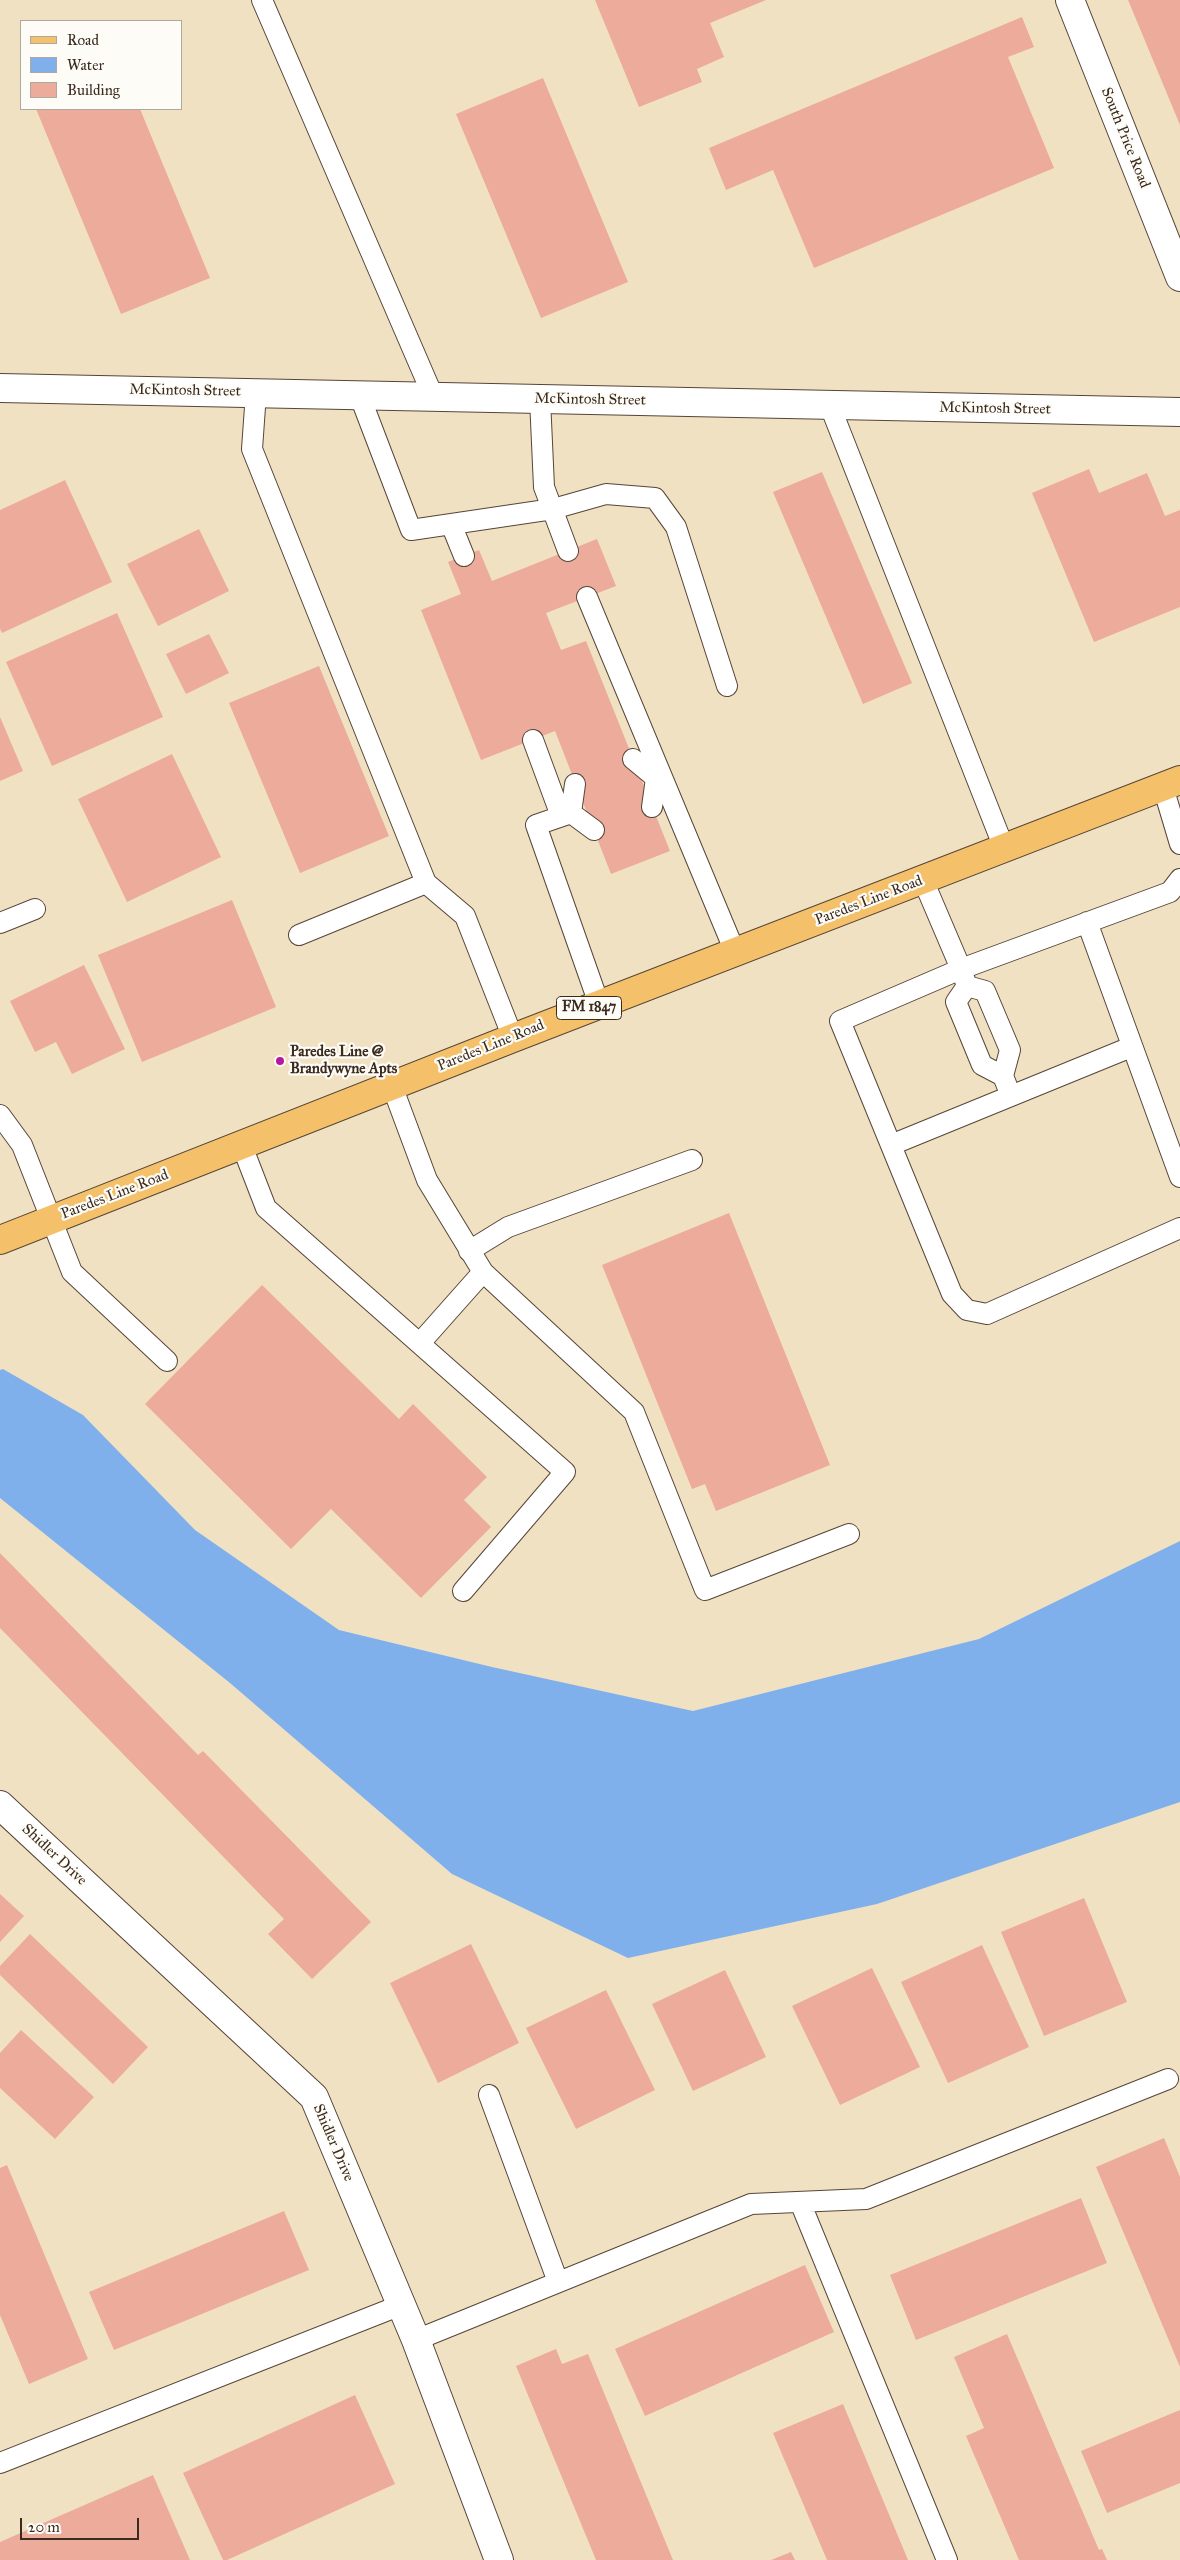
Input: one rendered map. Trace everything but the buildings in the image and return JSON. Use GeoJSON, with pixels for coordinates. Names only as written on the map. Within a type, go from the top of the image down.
{"type":"FeatureCollection","features":[{"type":"Feature","properties":{"kind":"main road","name":"Paredes Line Road"},"geometry":{"type":"LineString","coordinates":[[0,1240],[599,1004],[1171,784]]}},
{"type":"Feature","properties":{"kind":"street","name":"South Price Road"},"geometry":{"type":"LineString","coordinates":[[1070,0],[1180,277]]}},
{"type":"Feature","properties":{"kind":"street","name":"McKintosh Street"},"geometry":{"type":"LineString","coordinates":[[0,388],[1180,412]]}},
{"type":"Feature","properties":{"kind":"street","name":"Shidler Drive"},"geometry":{"type":"LineString","coordinates":[[1,1808],[314,2097],[416,2340],[499,2560]]}},
{"type":"Feature","properties":{"kind":"lane"},"geometry":{"type":"LineString","coordinates":[[262,0],[433,396]]}},
{"type":"Feature","properties":{"kind":"lane"},"geometry":{"type":"LineString","coordinates":[[256,392],[252,449],[426,883],[465,916],[512,1038]]}},
{"type":"Feature","properties":{"kind":"lane"},"geometry":{"type":"LineString","coordinates":[[359,394],[411,530],[553,509],[606,494],[655,498],[676,526],[726,686]]}},
{"type":"Feature","properties":{"kind":"lane"},"geometry":{"type":"LineString","coordinates":[[540,399],[544,487],[568,551]]}},
{"type":"Feature","properties":{"kind":"lane"},"geometry":{"type":"LineString","coordinates":[[830,406],[1004,848]]}},
{"type":"Feature","properties":{"kind":"lane"},"geometry":{"type":"LineString","coordinates":[[451,524],[464,556]]}},
{"type":"Feature","properties":{"kind":"lane"},"geometry":{"type":"LineString","coordinates":[[587,597],[659,777],[735,952]]}},
{"type":"Feature","properties":{"kind":"lane"},"geometry":{"type":"LineString","coordinates":[[533,740],[566,815],[594,830]]}},
{"type":"Feature","properties":{"kind":"lane"},"geometry":{"type":"LineString","coordinates":[[633,759],[659,777]]}},
{"type":"Feature","properties":{"kind":"lane"},"geometry":{"type":"LineString","coordinates":[[652,807],[659,777]]}},
{"type":"Feature","properties":{"kind":"lane"},"geometry":{"type":"LineString","coordinates":[[566,815],[575,784]]}},
{"type":"Feature","properties":{"kind":"lane"},"geometry":{"type":"LineString","coordinates":[[1171,784],[1180,844]]}},
{"type":"Feature","properties":{"kind":"lane"},"geometry":{"type":"LineString","coordinates":[[566,815],[536,825],[599,1004]]}},
{"type":"Feature","properties":{"kind":"lane"},"geometry":{"type":"LineString","coordinates":[[1180,879],[1170,892],[1087,922],[964,978],[840,1021],[952,1294],[967,1310],[988,1314],[1180,1228]]}},
{"type":"Feature","properties":{"kind":"lane"},"geometry":{"type":"LineString","coordinates":[[923,880],[964,978],[985,991],[1010,1050],[1003,1076],[1011,1096]]}},
{"type":"Feature","properties":{"kind":"lane"},"geometry":{"type":"LineString","coordinates":[[299,935],[426,883]]}},
{"type":"Feature","properties":{"kind":"lane"},"geometry":{"type":"LineString","coordinates":[[0,924],[36,909]]}},
{"type":"Feature","properties":{"kind":"lane"},"geometry":{"type":"LineString","coordinates":[[1087,922],[1180,1177]]}},
{"type":"Feature","properties":{"kind":"lane"},"geometry":{"type":"LineString","coordinates":[[964,978],[956,1002],[982,1065],[1003,1076]]}},
{"type":"Feature","properties":{"kind":"lane"},"geometry":{"type":"LineString","coordinates":[[891,1145],[1131,1047]]}},
{"type":"Feature","properties":{"kind":"lane"},"geometry":{"type":"LineString","coordinates":[[392,1086],[427,1180],[483,1272],[634,1412],[705,1590],[849,1534]]}},
{"type":"Feature","properties":{"kind":"lane"},"geometry":{"type":"LineString","coordinates":[[0,1115],[22,1146],[72,1272],[168,1361]]}},
{"type":"Feature","properties":{"kind":"lane"},"geometry":{"type":"LineString","coordinates":[[242,1146],[266,1208],[565,1472],[463,1591]]}},
{"type":"Feature","properties":{"kind":"lane"},"geometry":{"type":"LineString","coordinates":[[470,1251],[508,1227],[692,1160]]}},
{"type":"Feature","properties":{"kind":"lane"},"geometry":{"type":"LineString","coordinates":[[420,1343],[483,1272]]}},
{"type":"Feature","properties":{"kind":"lane"},"geometry":{"type":"LineString","coordinates":[[416,2340],[751,2204],[866,2199],[1168,2079]]}},
{"type":"Feature","properties":{"kind":"lane"},"geometry":{"type":"LineString","coordinates":[[489,2095],[558,2282]]}},
{"type":"Feature","properties":{"kind":"lane"},"geometry":{"type":"LineString","coordinates":[[800,2202],[947,2560]]}},
{"type":"Feature","properties":{"kind":"lane"},"geometry":{"type":"LineString","coordinates":[[0,2463],[401,2305]]}},
{"type":"Feature","properties":{"kind":"water"},"geometry":{"type":"Polygon","coordinates":[[[3,1369],[83,1415],[195,1530],[339,1630],[492,1667],[693,1711],[979,1639],[1180,1541],[1180,1802],[877,1904],[628,1958],[452,1874],[230,1683],[0,1498],[0,1370],[3,1369]]]}},
{"type":"Feature","properties":{"kind":"place","name":"Paredes Line @ Brandywyne Apts"},"geometry":{"type":"Point","coordinates":[280,1061]}}]}
